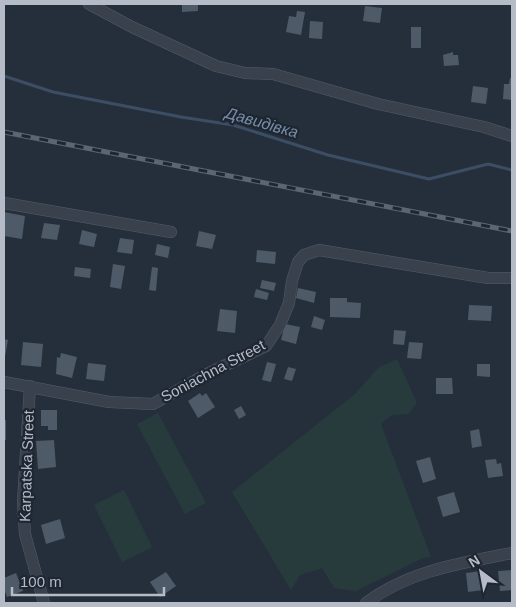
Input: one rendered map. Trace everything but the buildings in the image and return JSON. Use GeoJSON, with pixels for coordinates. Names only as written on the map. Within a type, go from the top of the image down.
{"type":"FeatureCollection","features":[{"type":"Feature","properties":{"kind":"street"},"geometry":{"type":"LineString","coordinates":[[89,4],[132,27],[216,66],[244,72],[273,74],[378,104],[512,136]]}},
{"type":"Feature","properties":{"kind":"street"},"geometry":{"type":"LineString","coordinates":[[4,203],[171,232]]}},
{"type":"Feature","properties":{"kind":"street","name":"Soniachna Street"},"geometry":{"type":"LineString","coordinates":[[4,382],[109,402],[153,404],[208,374],[266,346],[280,325],[289,303],[292,281],[298,262],[304,255],[319,250],[488,278],[512,278]]}},
{"type":"Feature","properties":{"kind":"street","name":"Karpatska Street"},"geometry":{"type":"LineString","coordinates":[[30,386],[23,502],[25,534],[44,603]]}},
{"type":"Feature","properties":{"kind":"street"},"geometry":{"type":"LineString","coordinates":[[366,603],[397,583],[446,566],[512,552]]}},
{"type":"Feature","properties":{"kind":"green space"},"geometry":{"type":"Polygon","coordinates":[[[397,359],[417,403],[408,414],[392,415],[381,424],[431,557],[423,558],[356,591],[334,588],[322,568],[300,575],[291,590],[232,492],[355,394],[378,368],[397,359]]]}},
{"type":"Feature","properties":{"kind":"green space"},"geometry":{"type":"Polygon","coordinates":[[[158,413],[206,503],[185,514],[137,424],[158,413]]]}},
{"type":"Feature","properties":{"kind":"green space"},"geometry":{"type":"Polygon","coordinates":[[[124,490],[152,547],[122,562],[94,505],[124,490]]]}},
{"type":"Feature","properties":{"kind":"waterway","name":"Давидівка"},"geometry":{"type":"LineString","coordinates":[[4,76],[53,92],[181,117],[233,125],[328,155],[429,179],[488,164],[512,170]]}},
{"type":"Feature","properties":{"kind":"railway"},"geometry":{"type":"LineString","coordinates":[[4,132],[512,231]]}}]}
